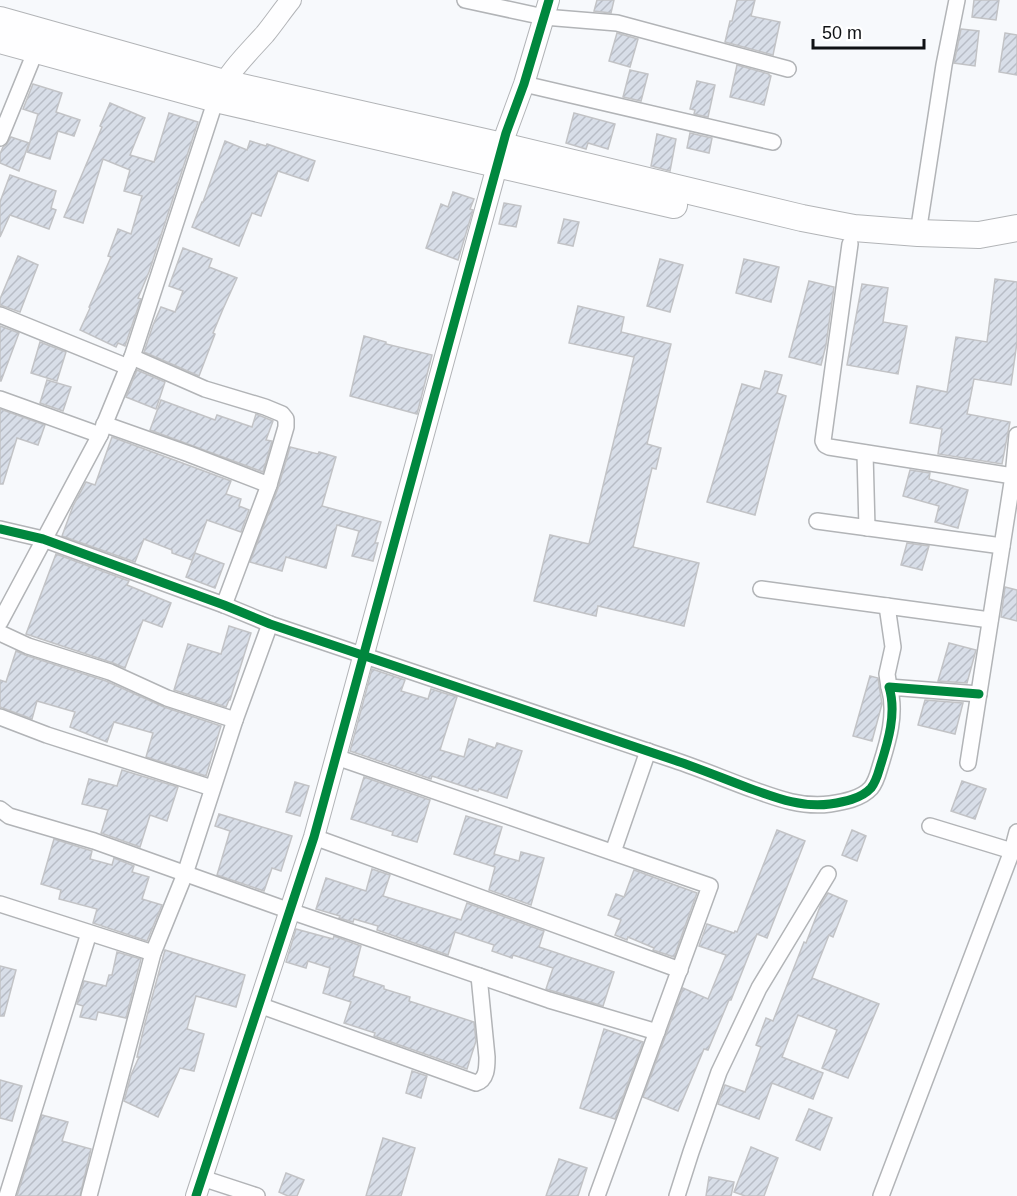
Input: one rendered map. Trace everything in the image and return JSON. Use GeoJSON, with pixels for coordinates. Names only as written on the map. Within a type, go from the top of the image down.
{"type":"FeatureCollection","features":[{"type":"Feature","properties":{"kind":"main road"},"geometry":{"type":"LineString","coordinates":[[0,20],[220,91]]}},
{"type":"Feature","properties":{"kind":"main road"},"geometry":{"type":"LineString","coordinates":[[0,40],[500,155],[854,228],[979,235],[1017,228]]}},
{"type":"Feature","properties":{"kind":"main road"},"geometry":{"type":"LineString","coordinates":[[500,155],[620,193],[850,244],[920,251],[977,251],[1017,245]]}},
{"type":"Feature","properties":{"kind":"street"},"geometry":{"type":"LineString","coordinates":[[0,621],[102,429],[130,362],[220,91],[291,0]]}},
{"type":"Feature","properties":{"kind":"street"},"geometry":{"type":"LineString","coordinates":[[465,0],[547,8],[617,23],[788,69]]}},
{"type":"Feature","properties":{"kind":"street"},"geometry":{"type":"LineString","coordinates":[[918,233],[944,65],[957,0]]}},
{"type":"Feature","properties":{"kind":"street"},"geometry":{"type":"LineString","coordinates":[[257,1196],[199,1187],[314,837],[506,132],[524,84],[547,8]]}},
{"type":"Feature","properties":{"kind":"street"},"geometry":{"type":"LineString","coordinates":[[0,138],[36,50]]}},
{"type":"Feature","properties":{"kind":"street"},"geometry":{"type":"LineString","coordinates":[[524,84],[773,142]]}},
{"type":"Feature","properties":{"kind":"street"},"geometry":{"type":"LineString","coordinates":[[850,244],[823,441],[825,445],[1013,476]]}},
{"type":"Feature","properties":{"kind":"street"},"geometry":{"type":"LineString","coordinates":[[0,315],[205,389],[265,407],[282,414],[286,419],[286,427],[269,485],[224,605]]}},
{"type":"Feature","properties":{"kind":"street"},"geometry":{"type":"LineString","coordinates":[[0,399],[189,454],[269,485]]}},
{"type":"Feature","properties":{"kind":"street"},"geometry":{"type":"LineString","coordinates":[[968,763],[1013,476],[1017,435]]}},
{"type":"Feature","properties":{"kind":"street"},"geometry":{"type":"LineString","coordinates":[[865,453],[867,528]]}},
{"type":"Feature","properties":{"kind":"street"},"geometry":{"type":"LineString","coordinates":[[818,521],[1002,546]]}},
{"type":"Feature","properties":{"kind":"street"},"geometry":{"type":"LineString","coordinates":[[0,529],[43,540],[224,605],[270,624],[648,751],[784,801],[802,805],[829,804],[849,800],[871,788],[876,780],[886,749],[892,713],[892,696],[887,675],[892,647],[887,606]]}},
{"type":"Feature","properties":{"kind":"street"},"geometry":{"type":"LineString","coordinates":[[761,589],[990,620]]}},
{"type":"Feature","properties":{"kind":"street"},"geometry":{"type":"LineString","coordinates":[[89,1196],[153,953],[185,874],[235,720],[270,624]]}},
{"type":"Feature","properties":{"kind":"street"},"geometry":{"type":"LineString","coordinates":[[0,633],[24,645],[110,672],[167,698],[235,720]]}},
{"type":"Feature","properties":{"kind":"street"},"geometry":{"type":"LineString","coordinates":[[889,687],[979,694]]}},
{"type":"Feature","properties":{"kind":"street"},"geometry":{"type":"LineString","coordinates":[[0,717],[47,735],[212,788]]}},
{"type":"Feature","properties":{"kind":"street"},"geometry":{"type":"LineString","coordinates":[[613,852],[648,751]]}},
{"type":"Feature","properties":{"kind":"street"},"geometry":{"type":"LineString","coordinates":[[336,757],[710,886],[597,1196]]}},
{"type":"Feature","properties":{"kind":"street"},"geometry":{"type":"LineString","coordinates":[[0,810],[9,816],[94,841],[479,976],[657,1032]]}},
{"type":"Feature","properties":{"kind":"street"},"geometry":{"type":"LineString","coordinates":[[930,826],[1012,851]]}},
{"type":"Feature","properties":{"kind":"street"},"geometry":{"type":"LineString","coordinates":[[881,1196],[1012,851],[1017,832]]}},
{"type":"Feature","properties":{"kind":"street"},"geometry":{"type":"LineString","coordinates":[[314,837],[680,969]]}},
{"type":"Feature","properties":{"kind":"street"},"geometry":{"type":"LineString","coordinates":[[677,1196],[719,1072],[759,988],[828,874]]}},
{"type":"Feature","properties":{"kind":"street"},"geometry":{"type":"LineString","coordinates":[[0,904],[153,953]]}},
{"type":"Feature","properties":{"kind":"street"},"geometry":{"type":"LineString","coordinates":[[7,1196],[89,933]]}},
{"type":"Feature","properties":{"kind":"street"},"geometry":{"type":"LineString","coordinates":[[259,1005],[476,1083],[481,1082],[487,1069],[479,976]]}},
{"type":"Feature","properties":{"kind":"building"},"geometry":{"type":"Polygon","coordinates":[[[597,0],[614,0],[611,13],[594,11],[597,0]]]}},
{"type":"Feature","properties":{"kind":"building"},"geometry":{"type":"Polygon","coordinates":[[[737,0],[755,0],[751,16],[780,22],[773,55],[725,42],[737,0]]]}},
{"type":"Feature","properties":{"kind":"building"},"geometry":{"type":"Polygon","coordinates":[[[974,0],[999,0],[996,20],[972,17],[974,0]]]}},
{"type":"Feature","properties":{"kind":"building"},"geometry":{"type":"Polygon","coordinates":[[[961,29],[979,31],[975,66],[954,63],[961,29]]]}},
{"type":"Feature","properties":{"kind":"building"},"geometry":{"type":"Polygon","coordinates":[[[617,33],[638,39],[630,67],[609,61],[617,33]]]}},
{"type":"Feature","properties":{"kind":"building"},"geometry":{"type":"Polygon","coordinates":[[[1005,33],[1017,35],[1017,75],[999,72],[1005,33]]]}},
{"type":"Feature","properties":{"kind":"building"},"geometry":{"type":"Polygon","coordinates":[[[737,65],[771,76],[764,105],[730,97],[737,65]]]}},
{"type":"Feature","properties":{"kind":"building"},"geometry":{"type":"Polygon","coordinates":[[[630,70],[648,74],[641,101],[623,97],[630,70]]]}},
{"type":"Feature","properties":{"kind":"building"},"geometry":{"type":"Polygon","coordinates":[[[697,81],[715,85],[708,117],[694,114],[695,110],[690,109],[697,81]]]}},
{"type":"Feature","properties":{"kind":"building"},"geometry":{"type":"Polygon","coordinates":[[[33,84],[62,93],[56,112],[80,120],[74,136],[58,131],[50,159],[27,152],[38,114],[23,109],[33,84]]]}},
{"type":"Feature","properties":{"kind":"building"},"geometry":{"type":"Polygon","coordinates":[[[110,103],[145,118],[130,155],[154,162],[169,113],[198,122],[149,272],[138,298],[141,299],[125,346],[118,343],[116,347],[80,330],[111,257],[108,256],[118,229],[131,234],[142,196],[124,191],[130,170],[103,159],[83,223],[64,217],[110,103]]]}},
{"type":"Feature","properties":{"kind":"building"},"geometry":{"type":"Polygon","coordinates":[[[574,113],[615,124],[608,149],[588,143],[586,149],[566,143],[574,113]]]}},
{"type":"Feature","properties":{"kind":"building"},"geometry":{"type":"Polygon","coordinates":[[[690,133],[712,138],[709,153],[687,148],[690,133]]]}},
{"type":"Feature","properties":{"kind":"building"},"geometry":{"type":"Polygon","coordinates":[[[657,134],[676,139],[670,171],[651,166],[657,134]]]}},
{"type":"Feature","properties":{"kind":"building"},"geometry":{"type":"Polygon","coordinates":[[[11,137],[29,143],[19,171],[0,163],[0,154],[11,137]]]}},
{"type":"Feature","properties":{"kind":"building"},"geometry":{"type":"Polygon","coordinates":[[[225,141],[247,150],[250,141],[266,146],[267,144],[315,161],[308,181],[278,171],[261,216],[252,213],[239,246],[192,227],[225,141]]]}},
{"type":"Feature","properties":{"kind":"building"},"geometry":{"type":"Polygon","coordinates":[[[10,175],[56,191],[51,208],[56,210],[49,229],[10,215],[0,237],[0,202],[10,175]]]}},
{"type":"Feature","properties":{"kind":"building"},"geometry":{"type":"Polygon","coordinates":[[[453,192],[474,199],[470,209],[473,210],[458,260],[426,248],[441,204],[448,207],[453,192]]]}},
{"type":"Feature","properties":{"kind":"building"},"geometry":{"type":"Polygon","coordinates":[[[504,203],[521,206],[516,227],[499,224],[504,203]]]}},
{"type":"Feature","properties":{"kind":"building"},"geometry":{"type":"Polygon","coordinates":[[[564,219],[579,222],[573,246],[558,243],[564,219]]]}},
{"type":"Feature","properties":{"kind":"building"},"geometry":{"type":"Polygon","coordinates":[[[183,248],[212,259],[209,267],[237,278],[213,333],[215,334],[199,376],[144,352],[161,307],[175,312],[183,291],[169,286],[183,248]]]}},
{"type":"Feature","properties":{"kind":"building"},"geometry":{"type":"Polygon","coordinates":[[[18,256],[38,265],[20,312],[0,305],[0,299],[18,256]]]}},
{"type":"Feature","properties":{"kind":"building"},"geometry":{"type":"Polygon","coordinates":[[[660,259],[683,265],[670,312],[647,306],[660,259]]]}},
{"type":"Feature","properties":{"kind":"building"},"geometry":{"type":"Polygon","coordinates":[[[744,259],[779,267],[771,302],[736,293],[744,259]]]}},
{"type":"Feature","properties":{"kind":"building"},"geometry":{"type":"Polygon","coordinates":[[[995,279],[1017,282],[1017,342],[1011,385],[974,379],[967,414],[1010,422],[1002,464],[938,454],[942,429],[910,423],[917,386],[947,392],[956,337],[987,342],[995,279]]]}},
{"type":"Feature","properties":{"kind":"building"},"geometry":{"type":"Polygon","coordinates":[[[809,281],[834,287],[821,365],[789,357],[809,281]]]}},
{"type":"Feature","properties":{"kind":"building"},"geometry":{"type":"Polygon","coordinates":[[[862,284],[888,288],[883,322],[907,326],[898,374],[847,365],[862,284]]]}},
{"type":"Feature","properties":{"kind":"building"},"geometry":{"type":"Polygon","coordinates":[[[578,306],[624,317],[621,332],[671,344],[647,444],[661,448],[656,469],[652,468],[633,547],[699,563],[684,626],[598,606],[596,616],[534,601],[550,535],[589,544],[634,357],[569,343],[578,306]]]}},
{"type":"Feature","properties":{"kind":"building"},"geometry":{"type":"Polygon","coordinates":[[[0,326],[19,333],[1,381],[0,381],[0,326]]]}},
{"type":"Feature","properties":{"kind":"building"},"geometry":{"type":"Polygon","coordinates":[[[364,336],[432,355],[417,414],[350,396],[364,336]]]}},
{"type":"Feature","properties":{"kind":"building"},"geometry":{"type":"Polygon","coordinates":[[[40,342],[66,352],[57,381],[31,373],[40,342]]]}},
{"type":"Feature","properties":{"kind":"building"},"geometry":{"type":"Polygon","coordinates":[[[137,370],[165,382],[156,409],[126,397],[137,370]]]}},
{"type":"Feature","properties":{"kind":"building"},"geometry":{"type":"Polygon","coordinates":[[[765,371],[782,375],[777,393],[786,396],[755,515],[707,502],[742,384],[760,389],[765,371]]]}},
{"type":"Feature","properties":{"kind":"building"},"geometry":{"type":"Polygon","coordinates":[[[47,380],[71,387],[63,411],[40,403],[47,380]]]}},
{"type":"Feature","properties":{"kind":"building"},"geometry":{"type":"Polygon","coordinates":[[[161,400],[215,420],[217,415],[252,427],[256,414],[273,421],[266,440],[272,441],[263,472],[150,430],[161,400]]]}},
{"type":"Feature","properties":{"kind":"building"},"geometry":{"type":"Polygon","coordinates":[[[0,409],[45,425],[38,445],[17,438],[3,484],[0,484],[0,409]]]}},
{"type":"Feature","properties":{"kind":"building"},"geometry":{"type":"Polygon","coordinates":[[[112,437],[231,481],[226,494],[241,499],[239,506],[249,510],[241,532],[207,520],[192,560],[144,539],[135,562],[62,536],[73,506],[86,482],[95,485],[112,437]]]}},
{"type":"Feature","properties":{"kind":"building"},"geometry":{"type":"Polygon","coordinates":[[[290,447],[336,457],[322,506],[381,522],[373,561],[352,556],[359,531],[337,525],[326,568],[286,557],[282,571],[250,562],[278,488],[290,447]]]}},
{"type":"Feature","properties":{"kind":"building"},"geometry":{"type":"Polygon","coordinates":[[[910,470],[930,473],[929,479],[968,490],[958,528],[935,522],[939,506],[903,496],[910,470]]]}},
{"type":"Feature","properties":{"kind":"building"},"geometry":{"type":"Polygon","coordinates":[[[907,543],[929,546],[922,570],[901,565],[907,543]]]}},
{"type":"Feature","properties":{"kind":"building"},"geometry":{"type":"Polygon","coordinates":[[[195,553],[224,564],[215,588],[186,577],[195,553]]]}},
{"type":"Feature","properties":{"kind":"building"},"geometry":{"type":"Polygon","coordinates":[[[56,554],[129,581],[127,585],[171,603],[162,627],[143,620],[125,668],[26,634],[56,554]]]}},
{"type":"Feature","properties":{"kind":"building"},"geometry":{"type":"Polygon","coordinates":[[[1005,587],[1017,590],[1017,621],[1001,617],[1005,587]]]}},
{"type":"Feature","properties":{"kind":"building"},"geometry":{"type":"Polygon","coordinates":[[[229,626],[251,633],[226,707],[174,690],[188,644],[221,654],[229,626]]]}},
{"type":"Feature","properties":{"kind":"building"},"geometry":{"type":"Polygon","coordinates":[[[949,643],[976,650],[967,683],[938,681],[949,643]]]}},
{"type":"Feature","properties":{"kind":"building"},"geometry":{"type":"Polygon","coordinates":[[[16,651],[106,681],[164,707],[221,726],[206,776],[146,757],[153,733],[114,722],[107,742],[70,727],[75,712],[37,701],[32,719],[0,707],[0,680],[6,682],[16,651]]]}},
{"type":"Feature","properties":{"kind":"building"},"geometry":{"type":"Polygon","coordinates":[[[372,669],[405,680],[401,691],[428,699],[431,689],[457,697],[440,750],[464,757],[469,739],[495,748],[497,743],[522,751],[507,798],[432,776],[431,779],[350,751],[372,669]]]}},
{"type":"Feature","properties":{"kind":"building"},"geometry":{"type":"Polygon","coordinates":[[[870,676],[878,678],[882,704],[872,741],[853,736],[870,676]]]}},
{"type":"Feature","properties":{"kind":"building"},"geometry":{"type":"Polygon","coordinates":[[[925,700],[963,703],[955,734],[918,725],[925,700]]]}},
{"type":"Feature","properties":{"kind":"building"},"geometry":{"type":"Polygon","coordinates":[[[122,770],[178,787],[167,821],[150,815],[140,847],[101,833],[108,810],[82,804],[89,779],[117,786],[122,770]]]}},
{"type":"Feature","properties":{"kind":"building"},"geometry":{"type":"Polygon","coordinates":[[[364,777],[430,800],[417,842],[351,819],[364,777]]]}},
{"type":"Feature","properties":{"kind":"building"},"geometry":{"type":"Polygon","coordinates":[[[962,781],[986,789],[975,819],[951,811],[962,781]]]}},
{"type":"Feature","properties":{"kind":"building"},"geometry":{"type":"Polygon","coordinates":[[[295,782],[309,786],[300,816],[286,812],[295,782]]]}},
{"type":"Feature","properties":{"kind":"building"},"geometry":{"type":"Polygon","coordinates":[[[219,814],[292,836],[281,871],[272,868],[264,891],[217,875],[230,831],[215,826],[219,814]]]}},
{"type":"Feature","properties":{"kind":"building"},"geometry":{"type":"Polygon","coordinates":[[[466,816],[502,827],[494,854],[519,861],[521,852],[544,858],[531,905],[489,890],[495,867],[454,854],[466,816]]]}},
{"type":"Feature","properties":{"kind":"building"},"geometry":{"type":"Polygon","coordinates":[[[777,830],[805,841],[767,938],[757,934],[731,1000],[729,1000],[708,1050],[704,1049],[678,1111],[643,1097],[683,988],[708,999],[726,955],[699,946],[707,924],[737,932],[777,830]]]}},
{"type":"Feature","properties":{"kind":"building"},"geometry":{"type":"Polygon","coordinates":[[[852,830],[866,836],[857,861],[842,855],[852,830]]]}},
{"type":"Feature","properties":{"kind":"building"},"geometry":{"type":"Polygon","coordinates":[[[54,839],[92,851],[90,859],[112,865],[114,858],[134,866],[132,872],[149,877],[142,899],[162,905],[147,941],[93,923],[97,909],[59,899],[61,890],[41,884],[54,839]]]}},
{"type":"Feature","properties":{"kind":"building"},"geometry":{"type":"Polygon","coordinates":[[[372,869],[390,875],[383,896],[461,920],[467,903],[544,931],[539,947],[614,972],[603,1006],[546,989],[553,968],[492,951],[494,945],[455,932],[448,955],[377,930],[378,926],[354,919],[353,922],[316,909],[326,878],[366,891],[372,869]]]}},
{"type":"Feature","properties":{"kind":"building"},"geometry":{"type":"Polygon","coordinates":[[[634,870],[697,893],[674,957],[653,950],[654,948],[628,937],[627,940],[615,935],[621,920],[608,915],[616,894],[624,897],[634,870]]]}},
{"type":"Feature","properties":{"kind":"building"},"geometry":{"type":"Polygon","coordinates":[[[828,893],[847,901],[833,937],[829,935],[812,978],[879,1004],[848,1078],[822,1068],[837,1030],[798,1015],[782,1057],[823,1073],[813,1099],[772,1083],[759,1119],[718,1104],[725,1085],[745,1092],[761,1047],[756,1045],[766,1018],[773,1021],[804,942],[806,943],[821,904],[828,893]]]}},
{"type":"Feature","properties":{"kind":"building"},"geometry":{"type":"Polygon","coordinates":[[[296,929],[333,939],[334,936],[361,946],[353,976],[410,997],[409,1001],[474,1022],[476,1041],[467,1069],[344,1023],[351,1002],[323,993],[330,968],[308,961],[306,968],[286,962],[296,929]]]}},
{"type":"Feature","properties":{"kind":"building"},"geometry":{"type":"Polygon","coordinates":[[[165,950],[245,975],[236,1007],[196,996],[187,1029],[204,1034],[194,1071],[180,1068],[158,1117],[124,1101],[139,1057],[137,1057],[145,1023],[165,950]]]}},
{"type":"Feature","properties":{"kind":"building"},"geometry":{"type":"Polygon","coordinates":[[[117,952],[141,959],[126,1018],[98,1012],[96,1020],[80,1017],[83,1006],[77,1004],[84,981],[106,986],[109,975],[112,975],[117,952]]]}},
{"type":"Feature","properties":{"kind":"building"},"geometry":{"type":"Polygon","coordinates":[[[0,966],[16,970],[4,1016],[0,1016],[0,966]]]}},
{"type":"Feature","properties":{"kind":"building"},"geometry":{"type":"Polygon","coordinates":[[[604,1029],[643,1042],[615,1119],[580,1108],[604,1029]]]}},
{"type":"Feature","properties":{"kind":"building"},"geometry":{"type":"Polygon","coordinates":[[[412,1071],[427,1076],[421,1098],[406,1093],[412,1071]]]}},
{"type":"Feature","properties":{"kind":"building"},"geometry":{"type":"Polygon","coordinates":[[[0,1080],[22,1086],[12,1121],[0,1118],[0,1080]]]}},
{"type":"Feature","properties":{"kind":"building"},"geometry":{"type":"Polygon","coordinates":[[[809,1109],[832,1118],[820,1150],[796,1140],[809,1109]]]}},
{"type":"Feature","properties":{"kind":"building"},"geometry":{"type":"Polygon","coordinates":[[[42,1115],[68,1122],[62,1141],[91,1149],[80,1196],[17,1196],[42,1115]]]}},
{"type":"Feature","properties":{"kind":"building"},"geometry":{"type":"Polygon","coordinates":[[[383,1138],[415,1148],[401,1196],[366,1196],[383,1138]]]}},
{"type":"Feature","properties":{"kind":"building"},"geometry":{"type":"Polygon","coordinates":[[[751,1147],[778,1158],[764,1196],[745,1196],[734,1192],[751,1147]]]}},
{"type":"Feature","properties":{"kind":"building"},"geometry":{"type":"Polygon","coordinates":[[[559,1159],[587,1168],[578,1196],[546,1196],[559,1159]]]}},
{"type":"Feature","properties":{"kind":"building"},"geometry":{"type":"Polygon","coordinates":[[[286,1173],[304,1180],[297,1196],[288,1196],[279,1192],[286,1173]]]}},
{"type":"Feature","properties":{"kind":"building"},"geometry":{"type":"Polygon","coordinates":[[[709,1177],[734,1182],[731,1196],[706,1196],[709,1177]]]}},
{"type":"Feature","properties":{"kind":"cycle path"},"geometry":{"type":"LineString","coordinates":[[196,1196],[314,837],[506,133],[524,84],[549,0]]}},
{"type":"Feature","properties":{"kind":"cycle path"},"geometry":{"type":"LineString","coordinates":[[0,529],[43,539],[270,624],[798,803],[819,805],[840,802],[857,797],[871,788],[878,775],[886,748],[892,717],[889,687],[979,694]]}}]}
